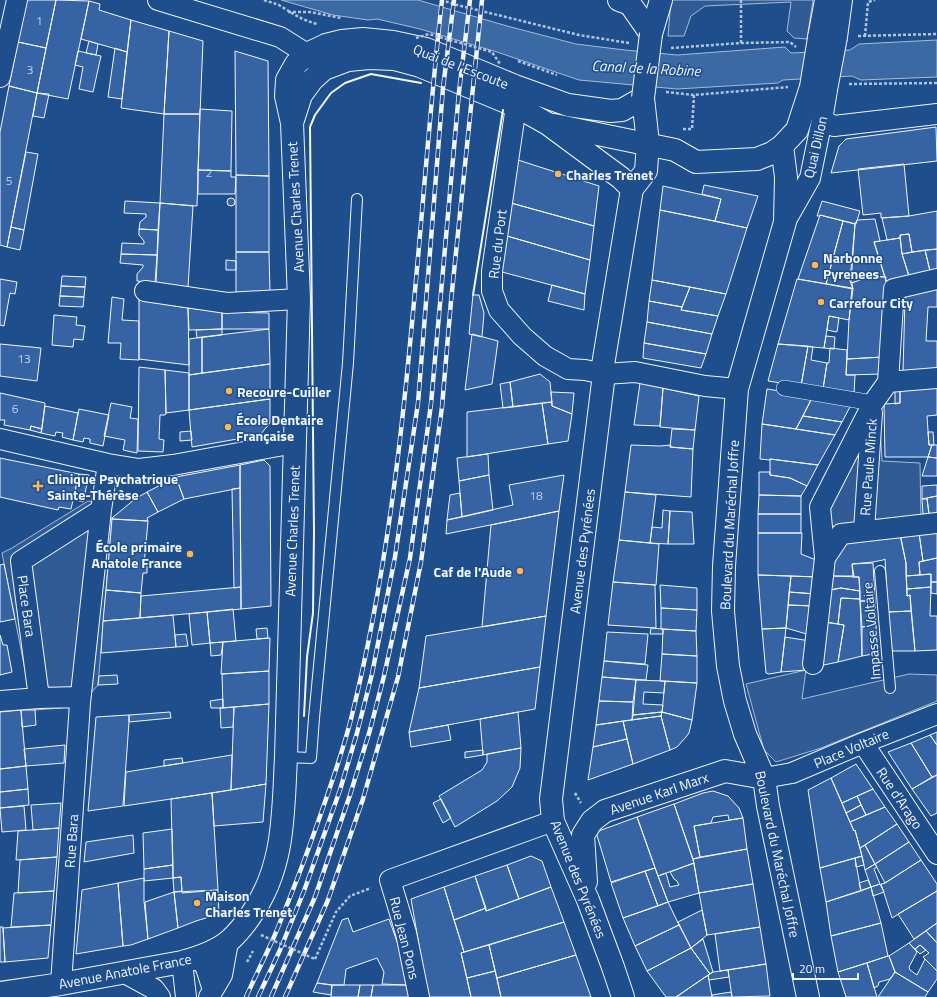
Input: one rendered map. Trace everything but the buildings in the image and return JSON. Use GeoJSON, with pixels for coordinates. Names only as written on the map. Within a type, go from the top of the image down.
{"type":"FeatureCollection","features":[{"type":"Feature","properties":{"kind":"main road"},"geometry":{"type":"LineString","coordinates":[[618,0],[630,4],[642,39],[643,98],[648,143],[646,172],[632,189]]}},
{"type":"Feature","properties":{"kind":"main road"},"geometry":{"type":"LineString","coordinates":[[642,39],[661,0]]}},
{"type":"Feature","properties":{"kind":"main road"},"geometry":{"type":"LineString","coordinates":[[782,146],[797,130],[819,87],[828,38],[826,0]]}},
{"type":"Feature","properties":{"kind":"main road","name":"Quai de l'Escoute"},"geometry":{"type":"LineString","coordinates":[[292,123],[286,96],[287,80],[296,64],[307,54],[326,45],[342,41],[363,39],[393,42],[426,49],[514,86],[568,105],[622,110],[643,98],[656,123],[675,150]]}},
{"type":"Feature","properties":{"kind":"main road","name":"Quai de l'Escoute"},"geometry":{"type":"LineString","coordinates":[[292,123],[301,96],[312,80],[324,69],[348,60],[369,58],[394,59],[420,66],[516,106],[548,124],[616,174],[632,189]]}},
{"type":"Feature","properties":{"kind":"main road","name":"Avenue Charles Trenet"},"geometry":{"type":"LineString","coordinates":[[243,935],[266,890],[279,853],[282,833],[286,757],[299,299],[292,123]]}},
{"type":"Feature","properties":{"kind":"main road","name":"Quai de l'Escoute"},"geometry":{"type":"LineString","coordinates":[[548,124],[648,143],[675,150],[696,162],[727,162],[757,159],[772,153],[782,146]]}},
{"type":"Feature","properties":{"kind":"main road","name":"Boulevard du Maréchal Joffre"},"geometry":{"type":"LineString","coordinates":[[782,146],[786,177],[785,222],[737,389],[724,566],[723,612],[728,666],[735,701],[745,734],[764,778],[768,806],[808,997]]}},
{"type":"Feature","properties":{"kind":"main road","name":"Avenue des Pyrénées"},"geometry":{"type":"LineString","coordinates":[[623,997],[588,900],[553,821],[551,799],[604,374],[603,365],[632,189]]}},
{"type":"Feature","properties":{"kind":"main road","name":"Avenue Karl Marx"},"geometry":{"type":"LineString","coordinates":[[588,900],[583,835],[592,821],[605,811],[725,771],[764,778]]}},
{"type":"Feature","properties":{"kind":"main road","name":"Avenue Anatole France"},"geometry":{"type":"LineString","coordinates":[[2,994],[191,959],[243,935]]}},
{"type":"Feature","properties":{"kind":"street"},"geometry":{"type":"LineString","coordinates":[[0,77],[17,0]]}},
{"type":"Feature","properties":{"kind":"street"},"geometry":{"type":"LineString","coordinates":[[158,0],[280,38],[307,54],[324,69]]}},
{"type":"Feature","properties":{"kind":"street"},"geometry":{"type":"LineString","coordinates":[[828,38],[842,0]]}},
{"type":"Feature","properties":{"kind":"street","name":"Quai Dillon"},"geometry":{"type":"LineString","coordinates":[[785,222],[810,178],[822,120],[819,87]]}},
{"type":"Feature","properties":{"kind":"street","name":"Rue du Port"},"geometry":{"type":"LineString","coordinates":[[516,106],[492,271],[492,291],[499,310],[522,336],[545,356],[568,370],[585,370],[604,374],[635,372],[705,386],[737,389]]}},
{"type":"Feature","properties":{"kind":"street"},"geometry":{"type":"LineString","coordinates":[[822,120],[834,126],[937,114]]}},
{"type":"Feature","properties":{"kind":"street","name":"Quai de l'Escoute"},"geometry":{"type":"LineString","coordinates":[[782,146],[822,120]]}},
{"type":"Feature","properties":{"kind":"street"},"geometry":{"type":"LineString","coordinates":[[813,664],[825,558],[820,507],[872,403],[888,382],[894,289],[937,279]]}},
{"type":"Feature","properties":{"kind":"street"},"geometry":{"type":"LineString","coordinates":[[145,291],[227,303],[299,299]]}},
{"type":"Feature","properties":{"kind":"street"},"geometry":{"type":"LineString","coordinates":[[888,382],[937,378]]}},
{"type":"Feature","properties":{"kind":"street"},"geometry":{"type":"LineString","coordinates":[[784,388],[872,403]]}},
{"type":"Feature","properties":{"kind":"street","name":"Rue Paule Minck"},"geometry":{"type":"LineString","coordinates":[[864,530],[872,403]]}},
{"type":"Feature","properties":{"kind":"street"},"geometry":{"type":"LineString","coordinates":[[0,439],[108,464],[139,469],[173,465],[295,442]]}},
{"type":"Feature","properties":{"kind":"street"},"geometry":{"type":"LineString","coordinates":[[0,701],[80,697],[101,510],[108,464]]}},
{"type":"Feature","properties":{"kind":"street","name":"Place Bara"},"geometry":{"type":"LineString","coordinates":[[39,698],[21,561],[101,510]]}},
{"type":"Feature","properties":{"kind":"street"},"geometry":{"type":"LineString","coordinates":[[825,558],[841,534],[864,530],[937,523]]}},
{"type":"Feature","properties":{"kind":"street","name":"Rue Bara"},"geometry":{"type":"LineString","coordinates":[[61,984],[80,697]]}},
{"type":"Feature","properties":{"kind":"street","name":"Place Voltaire"},"geometry":{"type":"LineString","coordinates":[[764,778],[792,773],[863,742],[937,714]]}},
{"type":"Feature","properties":{"kind":"street","name":"Rue d'Arago"},"geometry":{"type":"LineString","coordinates":[[863,742],[937,854]]}},
{"type":"Feature","properties":{"kind":"street"},"geometry":{"type":"LineString","coordinates":[[390,880],[553,821]]}},
{"type":"Feature","properties":{"kind":"street","name":"Rue Jean Pons"},"geometry":{"type":"LineString","coordinates":[[390,880],[406,933],[419,997]]}},
{"type":"Feature","properties":{"kind":"street"},"geometry":{"type":"LineString","coordinates":[[211,993],[243,935]]}},
{"type":"Feature","properties":{"kind":"street"},"geometry":{"type":"LineString","coordinates":[[186,997],[191,959],[206,968],[211,993]]}},
{"type":"Feature","properties":{"kind":"street"},"geometry":{"type":"LineString","coordinates":[[123,972],[154,989],[160,997]]}},
{"type":"Feature","properties":{"kind":"lane"},"geometry":{"type":"LineString","coordinates":[[286,757],[311,758],[348,363],[357,199]]}},
{"type":"Feature","properties":{"kind":"lane","name":"Impasse Voltaire"},"geometry":{"type":"LineString","coordinates":[[880,571],[890,688]]}},
{"type":"Feature","properties":{"kind":"path"},"geometry":{"type":"LineString","coordinates":[[264,0],[278,4],[288,12],[310,12],[348,19]]}},
{"type":"Feature","properties":{"kind":"path"},"geometry":{"type":"LineString","coordinates":[[441,0],[579,35],[642,39]]}},
{"type":"Feature","properties":{"kind":"path"},"geometry":{"type":"LineString","coordinates":[[670,48],[741,43],[740,0]]}},
{"type":"Feature","properties":{"kind":"path"},"geometry":{"type":"LineString","coordinates":[[865,36],[868,2],[875,0]]}},
{"type":"Feature","properties":{"kind":"path"},"geometry":{"type":"LineString","coordinates":[[423,33],[498,54]]}},
{"type":"Feature","properties":{"kind":"path"},"geometry":{"type":"LineString","coordinates":[[416,38],[429,34],[492,52],[500,64]]}},
{"type":"Feature","properties":{"kind":"path"},"geometry":{"type":"LineString","coordinates":[[512,59],[563,78]]}},
{"type":"Feature","properties":{"kind":"path"},"geometry":{"type":"LineString","coordinates":[[664,92],[694,95],[819,87],[937,83]]}},
{"type":"Feature","properties":{"kind":"path"},"geometry":{"type":"LineString","coordinates":[[680,129],[692,129],[694,95]]}},
{"type":"Feature","properties":{"kind":"path"},"geometry":{"type":"LineString","coordinates":[[243,935],[315,959],[336,912],[350,896],[390,880]]}},
{"type":"Feature","properties":{"kind":"path"},"geometry":{"type":"LineString","coordinates":[[246,963],[254,949]]}},
{"type":"Feature","properties":{"kind":"shaded area"},"geometry":{"type":"Polygon","coordinates":[[[671,0],[813,0],[807,39],[794,38],[787,31],[791,2],[705,6],[691,16],[684,36],[668,36],[671,0]]]}},
{"type":"Feature","properties":{"kind":"shaded area"},"geometry":{"type":"Polygon","coordinates":[[[879,407],[882,461],[920,463],[921,520],[817,538],[814,496],[860,409],[879,407]]]}},
{"type":"Feature","properties":{"kind":"shaded area"},"geometry":{"type":"Polygon","coordinates":[[[88,501],[103,503],[112,519],[98,685],[82,703],[61,708],[35,710],[27,680],[2,553],[88,501]]]}},
{"type":"Feature","properties":{"kind":"shaded area"},"geometry":{"type":"Polygon","coordinates":[[[806,670],[802,699],[909,674],[937,675],[937,701],[821,748],[776,762],[764,750],[746,684],[806,670]]]}},
{"type":"Feature","properties":{"kind":"water","name":"Canal de la Robine"},"geometry":{"type":"Polygon","coordinates":[[[281,0],[418,0],[576,44],[677,55],[785,47],[791,53],[850,50],[859,44],[937,40],[937,77],[861,80],[852,76],[783,80],[778,83],[677,89],[579,80],[497,52],[420,29],[377,19],[368,20],[333,15],[281,0]]]}},
{"type":"Feature","properties":{"kind":"railway"},"geometry":{"type":"LineString","coordinates":[[246,997],[274,937],[329,792],[351,719],[371,630],[399,451],[442,0]]}},
{"type":"Feature","properties":{"kind":"railway"},"geometry":{"type":"LineString","coordinates":[[258,997],[280,950],[304,891],[340,790],[357,733],[372,674],[395,557],[418,403],[443,88],[454,0]]}},
{"type":"Feature","properties":{"kind":"railway"},"geometry":{"type":"LineString","coordinates":[[271,997],[315,897],[350,795],[370,730],[384,676],[410,558],[431,404],[459,92],[470,0]]}},
{"type":"Feature","properties":{"kind":"railway"},"geometry":{"type":"LineString","coordinates":[[285,997],[328,900],[363,799],[398,677],[421,562],[442,407],[451,301],[482,0]]}},
{"type":"Feature","properties":{"kind":"wall"},"geometry":{"type":"LineString","coordinates":[[304,716],[307,657],[313,613],[314,532],[310,127],[315,115],[331,93],[345,83],[371,74],[421,83]]}},
{"type":"Feature","properties":{"kind":"wall"},"geometry":{"type":"LineString","coordinates":[[473,295],[503,110]]}},
{"type":"Feature","properties":{"kind":"place","name":"Charles Trenet"},"geometry":{"type":"Point","coordinates":[558,174]}},
{"type":"Feature","properties":{"kind":"place","name":"Narbonne Pyrenees"},"geometry":{"type":"Point","coordinates":[815,265]}},
{"type":"Feature","properties":{"kind":"place","name":"Carrefour City"},"geometry":{"type":"Point","coordinates":[821,302]}},
{"type":"Feature","properties":{"kind":"place","name":"Recoure-Cuiller"},"geometry":{"type":"Point","coordinates":[229,391]}},
{"type":"Feature","properties":{"kind":"place","name":"École Dentaire Française"},"geometry":{"type":"Point","coordinates":[228,427]}},
{"type":"Feature","properties":{"kind":"place","name":"Clinique Psychatrique Sainte-Thérèse"},"geometry":{"type":"Point","coordinates":[38,486]}},
{"type":"Feature","properties":{"kind":"place","name":"École primaire Anatole France"},"geometry":{"type":"Point","coordinates":[190,554]}},
{"type":"Feature","properties":{"kind":"place","name":"Caf de l'Aude"},"geometry":{"type":"Point","coordinates":[520,571]}},
{"type":"Feature","properties":{"kind":"place","name":"Maison Charles Trenet"},"geometry":{"type":"Point","coordinates":[197,903]}}]}
